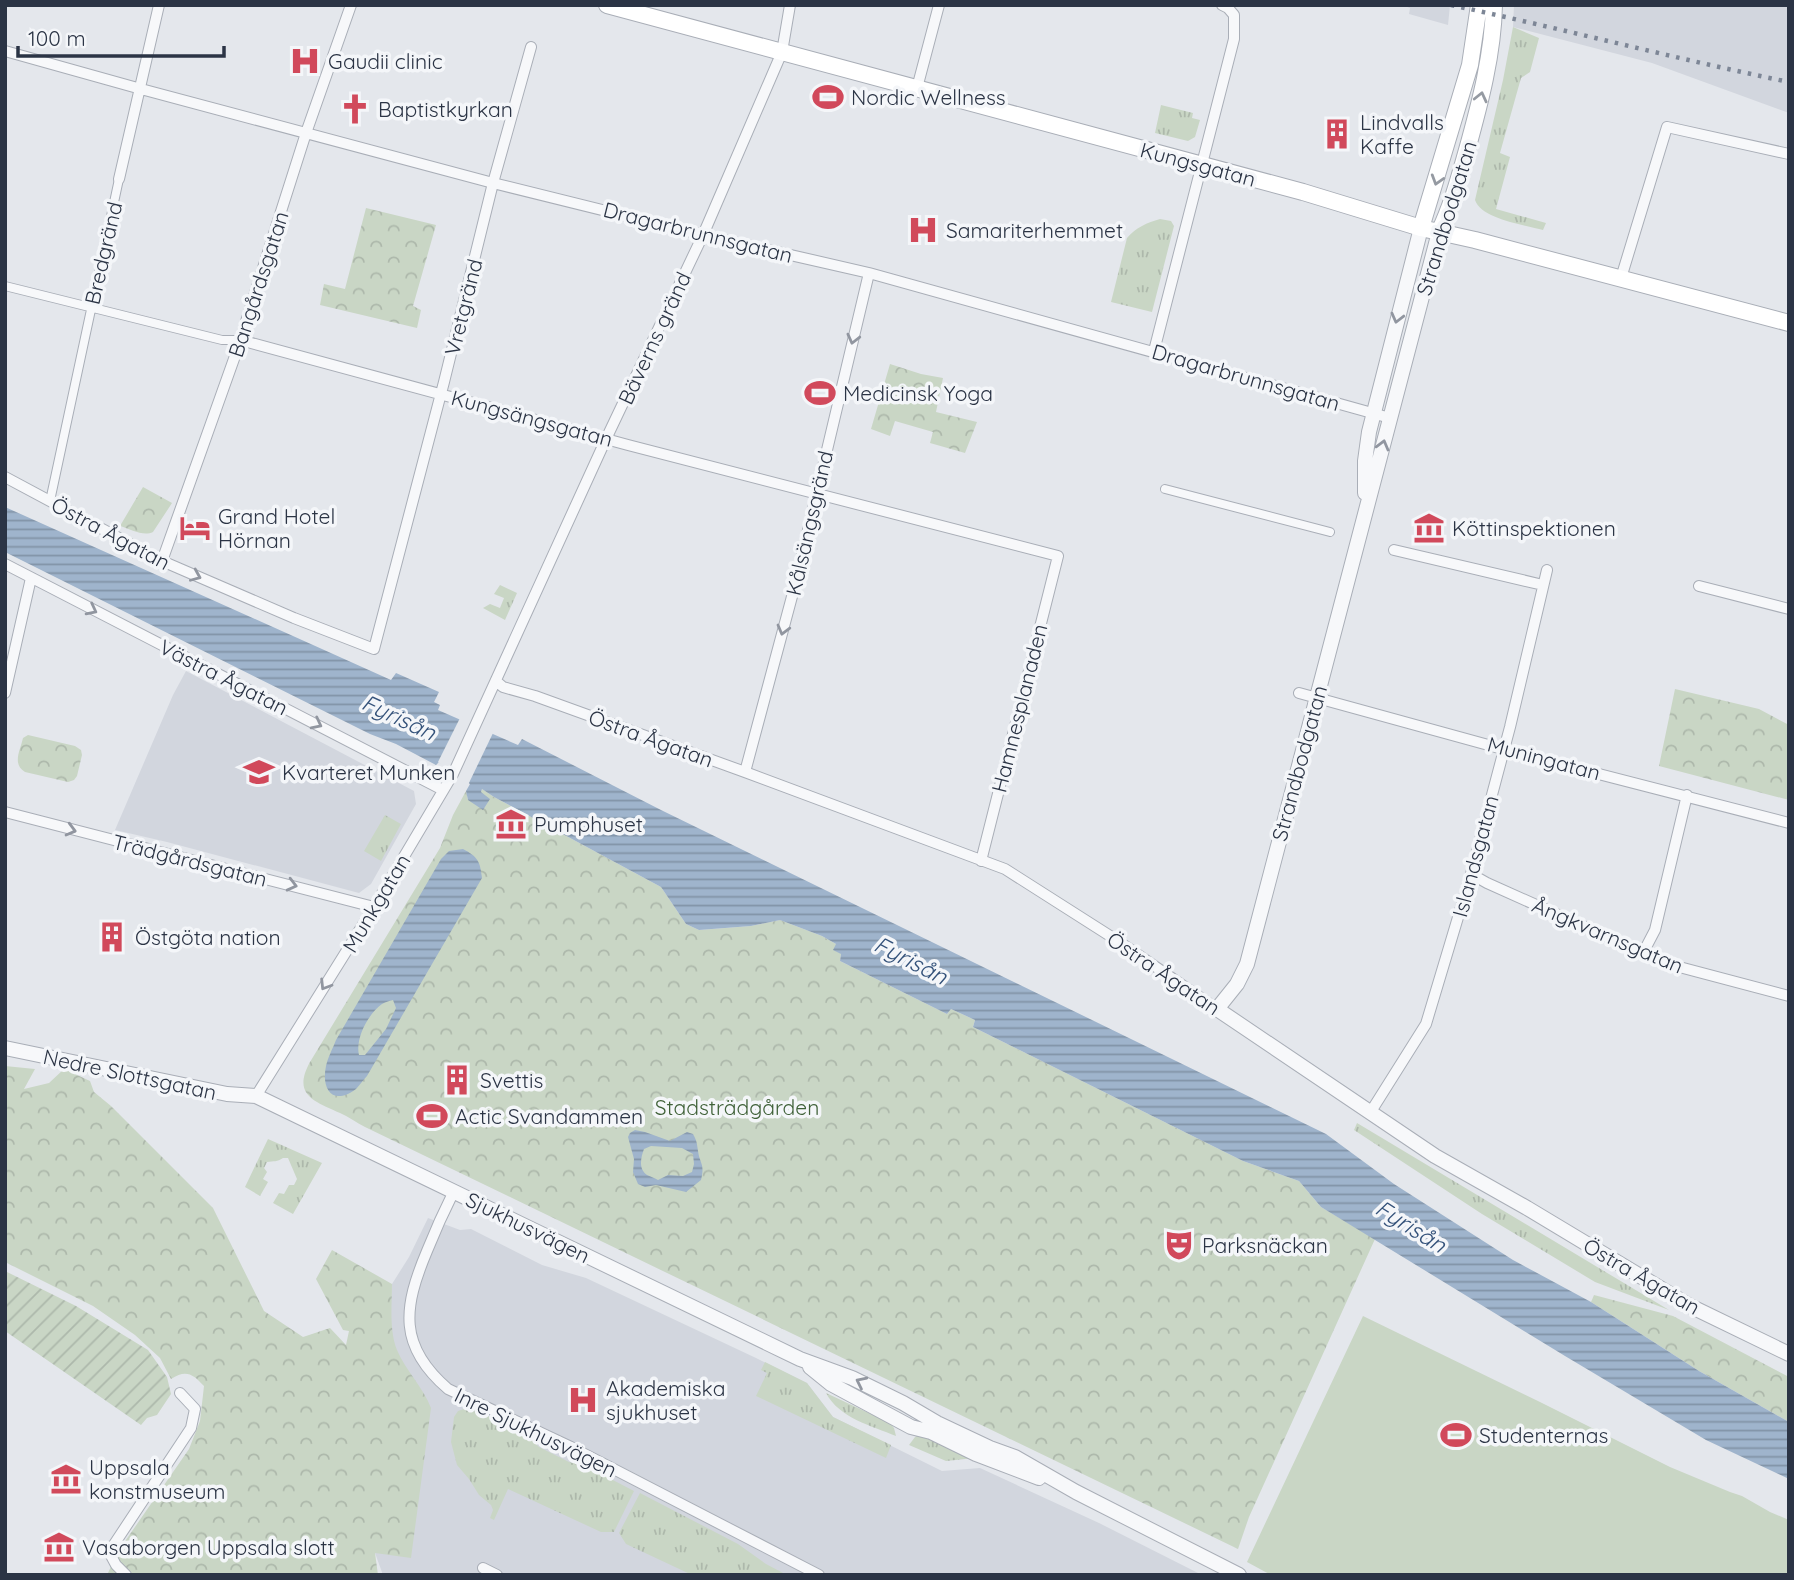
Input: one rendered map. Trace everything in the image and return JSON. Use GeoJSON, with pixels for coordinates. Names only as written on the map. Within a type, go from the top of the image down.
{"type":"FeatureCollection","features":[{"type":"Feature","properties":{"kind":"main road","name":"Kungsgatan"},"geometry":{"type":"LineString","coordinates":[[607,5],[1303,192],[1421,228],[1789,323]]}},
{"type":"Feature","properties":{"kind":"main road","name":"Strandbodgatan"},"geometry":{"type":"LineString","coordinates":[[1421,228],[1470,65],[1479,5]]}},
{"type":"Feature","properties":{"kind":"main road","name":"Strandbodgatan"},"geometry":{"type":"LineString","coordinates":[[1439,232],[1453,198],[1475,123],[1487,70],[1494,14]]}},
{"type":"Feature","properties":{"kind":"street","name":"Bredgränd"},"geometry":{"type":"LineString","coordinates":[[50,500],[90,308],[159,5]]}},
{"type":"Feature","properties":{"kind":"street","name":"Bangårdsgatan"},"geometry":{"type":"LineString","coordinates":[[162,561],[240,340],[306,133],[351,5]]}},
{"type":"Feature","properties":{"kind":"street","name":"Bäverns gränd"},"geometry":{"type":"LineString","coordinates":[[485,704],[703,234],[782,52],[790,5]]}},
{"type":"Feature","properties":{"kind":"street"},"geometry":{"type":"LineString","coordinates":[[917,88],[939,5]]}},
{"type":"Feature","properties":{"kind":"street"},"geometry":{"type":"LineString","coordinates":[[1154,351],[1234,39],[1234,15],[1222,5]]}},
{"type":"Feature","properties":{"kind":"street","name":"Vretgränd"},"geometry":{"type":"LineString","coordinates":[[374,649],[442,393],[493,183],[531,47]]}},
{"type":"Feature","properties":{"kind":"street","name":"Dragarbrunnsgatan"},"geometry":{"type":"LineString","coordinates":[[5,51],[493,183],[869,273],[1390,418]]}},
{"type":"Feature","properties":{"kind":"street"},"geometry":{"type":"LineString","coordinates":[[1621,278],[1667,127],[1789,154]]}},
{"type":"Feature","properties":{"kind":"street","name":"Strandbodgatan"},"geometry":{"type":"LineString","coordinates":[[1366,511],[1366,448],[1421,228]]}},
{"type":"Feature","properties":{"kind":"street","name":"Strandbodgatan"},"geometry":{"type":"LineString","coordinates":[[1217,1009],[1237,984],[1247,964],[1439,232]]}},
{"type":"Feature","properties":{"kind":"street","name":"Kålsängsgränd"},"geometry":{"type":"LineString","coordinates":[[745,772],[794,589],[869,273]]}},
{"type":"Feature","properties":{"kind":"street","name":"Kungsängsgatan"},"geometry":{"type":"LineString","coordinates":[[5,286],[222,340],[240,340],[1058,556]]}},
{"type":"Feature","properties":{"kind":"street","name":"Östra Ågatan"},"geometry":{"type":"LineString","coordinates":[[5,477],[162,561],[374,649]]}},
{"type":"Feature","properties":{"kind":"street"},"geometry":{"type":"LineString","coordinates":[[1165,489],[1330,531]]}},
{"type":"Feature","properties":{"kind":"street"},"geometry":{"type":"LineString","coordinates":[[1394,550],[1543,585]]}},
{"type":"Feature","properties":{"kind":"street","name":"Hamnesplanaden"},"geometry":{"type":"LineString","coordinates":[[981,860],[1058,556]]}},
{"type":"Feature","properties":{"kind":"street","name":"Västra Ågatan"},"geometry":{"type":"LineString","coordinates":[[5,564],[443,790]]}},
{"type":"Feature","properties":{"kind":"street","name":"Islandsgatan"},"geometry":{"type":"LineString","coordinates":[[1370,1113],[1426,1024],[1471,874],[1547,570]]}},
{"type":"Feature","properties":{"kind":"street"},"geometry":{"type":"LineString","coordinates":[[5,693],[32,579]]}},
{"type":"Feature","properties":{"kind":"street"},"geometry":{"type":"LineString","coordinates":[[1699,586],[1789,609]]}},
{"type":"Feature","properties":{"kind":"street","name":"Östra Ågatan"},"geometry":{"type":"LineString","coordinates":[[496,681],[508,688],[745,772],[1004,869],[1118,941],[1435,1156],[1690,1306],[1789,1354]]}},
{"type":"Feature","properties":{"kind":"street","name":"Muningatan"},"geometry":{"type":"LineString","coordinates":[[1299,693],[1789,822]]}},
{"type":"Feature","properties":{"kind":"street","name":"Munkgatan"},"geometry":{"type":"LineString","coordinates":[[256,1096],[453,774],[485,704]]}},
{"type":"Feature","properties":{"kind":"street"},"geometry":{"type":"LineString","coordinates":[[1643,953],[1655,930],[1687,795]]}},
{"type":"Feature","properties":{"kind":"street","name":"Trädgårdsgatan"},"geometry":{"type":"LineString","coordinates":[[5,813],[374,907]]}},
{"type":"Feature","properties":{"kind":"street","name":"Ångkvarnsgatan"},"geometry":{"type":"LineString","coordinates":[[1471,874],[1668,964],[1789,996]]}},
{"type":"Feature","properties":{"kind":"street","name":"Nedre Slottsgatan"},"geometry":{"type":"LineString","coordinates":[[5,1048],[228,1094],[256,1096]]}},
{"type":"Feature","properties":{"kind":"street","name":"Sjukhusvägen"},"geometry":{"type":"LineString","coordinates":[[256,1096],[800,1359],[852,1378],[937,1423],[1015,1457],[1076,1492],[1238,1575]]}},
{"type":"Feature","properties":{"kind":"street","name":"Inre Sjukhusvägen"},"geometry":{"type":"LineString","coordinates":[[454,1191],[410,1296],[410,1334],[422,1363],[434,1377],[448,1389],[571,1447],[819,1575]]}},
{"type":"Feature","properties":{"kind":"street"},"geometry":{"type":"LineString","coordinates":[[126,1575],[109,1552],[191,1428],[195,1409],[180,1393]]}},
{"type":"Feature","properties":{"kind":"street"},"geometry":{"type":"LineString","coordinates":[[483,1568],[497,1575]]}},
{"type":"Feature","properties":{"kind":"shaded area"},"geometry":{"type":"Polygon","coordinates":[[[1402,5],[1450,5],[1448,25],[1409,14],[1410,8],[1402,5]]]}},
{"type":"Feature","properties":{"kind":"shaded area"},"geometry":{"type":"Polygon","coordinates":[[[1514,5],[1789,5],[1789,113],[1652,63],[1513,27],[1514,5]]]}},
{"type":"Feature","properties":{"kind":"shaded area","name":"Kvarteret Munken"},"geometry":{"type":"Polygon","coordinates":[[[186,671],[414,791],[416,804],[371,884],[359,893],[115,830],[186,671]]]}},
{"type":"Feature","properties":{"kind":"shaded area","name":"Akademiska sjukhuset"},"geometry":{"type":"Polygon","coordinates":[[[428,1218],[460,1230],[471,1229],[542,1265],[586,1278],[807,1383],[833,1417],[942,1471],[980,1468],[1099,1523],[1202,1575],[383,1575],[375,1553],[392,1284],[428,1218]]]}},
{"type":"Feature","properties":{"kind":"green space"},"geometry":{"type":"Polygon","coordinates":[[[1513,27],[1539,38],[1530,72],[1521,78],[1500,153],[1510,157],[1496,209],[1546,223],[1543,230],[1494,217],[1479,207],[1475,200],[1513,27]]]}},
{"type":"Feature","properties":{"kind":"green space"},"geometry":{"type":"Polygon","coordinates":[[[1161,105],[1193,113],[1192,118],[1200,120],[1195,137],[1188,141],[1155,133],[1161,105]]]}},
{"type":"Feature","properties":{"kind":"green space"},"geometry":{"type":"Polygon","coordinates":[[[366,208],[436,225],[413,306],[421,310],[417,328],[320,305],[324,284],[345,289],[366,208]]]}},
{"type":"Feature","properties":{"kind":"green space"},"geometry":{"type":"Polygon","coordinates":[[[1160,219],[1171,221],[1174,226],[1152,312],[1111,302],[1127,238],[1142,226],[1160,219]]]}},
{"type":"Feature","properties":{"kind":"green space"},"geometry":{"type":"Polygon","coordinates":[[[890,364],[943,378],[936,412],[977,422],[965,453],[930,443],[933,432],[895,421],[890,436],[871,429],[890,364]]]}},
{"type":"Feature","properties":{"kind":"green space"},"geometry":{"type":"Polygon","coordinates":[[[143,487],[172,503],[153,532],[149,533],[120,526],[143,487]]]}},
{"type":"Feature","properties":{"kind":"green space"},"geometry":{"type":"Polygon","coordinates":[[[500,585],[517,593],[505,620],[483,608],[490,604],[500,608],[504,598],[494,594],[500,585]]]}},
{"type":"Feature","properties":{"kind":"green space"},"geometry":{"type":"Polygon","coordinates":[[[1675,689],[1759,709],[1789,725],[1789,800],[1659,766],[1675,689]]]}},
{"type":"Feature","properties":{"kind":"green space"},"geometry":{"type":"Polygon","coordinates":[[[28,735],[75,746],[81,750],[82,755],[74,780],[68,782],[21,769],[19,752],[23,738],[28,735]]]}},
{"type":"Feature","properties":{"kind":"green space","name":"Stadsträdgården"},"geometry":{"type":"Polygon","coordinates":[[[482,789],[661,887],[686,924],[699,930],[751,926],[780,920],[822,936],[836,944],[841,954],[840,961],[947,1014],[951,1009],[975,1020],[973,1027],[1243,1161],[1299,1181],[1321,1207],[1375,1239],[1249,1517],[1238,1549],[365,1127],[308,1095],[303,1082],[310,1062],[440,848],[466,791],[468,800],[482,789]]]}},
{"type":"Feature","properties":{"kind":"green space"},"geometry":{"type":"Polygon","coordinates":[[[385,815],[401,824],[381,861],[364,851],[385,815]]]}},
{"type":"Feature","properties":{"kind":"green space"},"geometry":{"type":"Polygon","coordinates":[[[5,1066],[35,1069],[24,1089],[49,1083],[64,1069],[90,1081],[94,1092],[213,1208],[264,1311],[303,1337],[330,1328],[346,1345],[349,1331],[343,1330],[316,1279],[332,1250],[392,1284],[394,1342],[431,1408],[411,1558],[375,1553],[378,1575],[107,1575],[119,1550],[189,1449],[200,1421],[204,1386],[189,1374],[181,1374],[171,1379],[160,1358],[135,1335],[93,1306],[5,1262],[5,1066]]]}},
{"type":"Feature","properties":{"kind":"green space"},"geometry":{"type":"Polygon","coordinates":[[[1357,1123],[1669,1310],[1595,1282],[1482,1214],[1354,1130],[1357,1123]]]}},
{"type":"Feature","properties":{"kind":"green space"},"geometry":{"type":"Polygon","coordinates":[[[268,1139],[322,1163],[293,1214],[273,1203],[279,1193],[284,1194],[289,1185],[294,1185],[297,1179],[288,1158],[267,1162],[264,1168],[267,1172],[263,1179],[268,1182],[260,1196],[245,1187],[268,1139]]]}},
{"type":"Feature","properties":{"kind":"green space"},"geometry":{"type":"Polygon","coordinates":[[[5,1271],[76,1306],[148,1350],[167,1377],[171,1394],[157,1415],[147,1418],[141,1425],[5,1331],[5,1271]]]}},
{"type":"Feature","properties":{"kind":"green space"},"geometry":{"type":"Polygon","coordinates":[[[1594,1295],[1673,1316],[1789,1377],[1789,1422],[1699,1371],[1591,1302],[1594,1295]]]}},
{"type":"Feature","properties":{"kind":"green space","name":"Studenternas"},"geometry":{"type":"Polygon","coordinates":[[[1363,1316],[1670,1467],[1742,1496],[1789,1520],[1789,1575],[1271,1575],[1247,1562],[1363,1316]]]}},
{"type":"Feature","properties":{"kind":"green space"},"geometry":{"type":"Polygon","coordinates":[[[765,1362],[807,1383],[833,1417],[891,1445],[886,1458],[756,1396],[767,1373],[761,1370],[765,1362]]]}},
{"type":"Feature","properties":{"kind":"green space"},"geometry":{"type":"Polygon","coordinates":[[[826,1393],[890,1423],[896,1436],[848,1415],[832,1402],[826,1393]]]}},
{"type":"Feature","properties":{"kind":"green space"},"geometry":{"type":"Polygon","coordinates":[[[470,1407],[528,1436],[539,1447],[569,1462],[584,1465],[634,1491],[614,1532],[601,1532],[508,1489],[494,1520],[490,1518],[493,1510],[491,1505],[479,1495],[457,1465],[451,1442],[454,1417],[458,1411],[470,1407]]]}},
{"type":"Feature","properties":{"kind":"green space"},"geometry":{"type":"Polygon","coordinates":[[[920,1434],[975,1458],[946,1461],[909,1445],[920,1434]]]}},
{"type":"Feature","properties":{"kind":"green space"},"geometry":{"type":"Polygon","coordinates":[[[640,1493],[738,1544],[787,1575],[692,1575],[626,1544],[619,1533],[640,1493]]]}},
{"type":"Feature","properties":{"kind":"water","name":"Fyrisån"},"geometry":{"type":"Polygon","coordinates":[[[5,507],[391,680],[396,673],[439,692],[434,702],[440,705],[438,710],[518,745],[522,739],[661,810],[1326,1134],[1394,1184],[1513,1260],[1591,1302],[1699,1371],[1789,1422],[1789,1479],[1706,1440],[1565,1356],[1321,1207],[1299,1181],[1243,1161],[973,1027],[975,1020],[951,1009],[947,1014],[840,961],[841,954],[833,950],[836,944],[822,936],[780,920],[751,926],[699,930],[686,924],[661,887],[482,789],[481,792],[490,799],[483,810],[468,800],[466,791],[470,784],[439,762],[436,765],[370,734],[5,552],[5,507]]]}},
{"type":"Feature","properties":{"kind":"water"},"geometry":{"type":"Polygon","coordinates":[[[463,849],[472,855],[479,863],[482,878],[367,1076],[348,1094],[335,1096],[327,1088],[325,1075],[336,1040],[441,859],[449,851],[463,849]],[[393,1000],[382,1004],[372,1014],[361,1034],[359,1055],[365,1055],[386,1029],[396,1008],[393,1000]]]}},
{"type":"Feature","properties":{"kind":"water"},"geometry":{"type":"Polygon","coordinates":[[[635,1130],[645,1132],[670,1141],[687,1132],[693,1134],[702,1167],[701,1180],[686,1192],[638,1184],[633,1172],[634,1159],[628,1137],[635,1130]],[[651,1146],[644,1149],[642,1170],[658,1180],[668,1175],[683,1176],[692,1172],[693,1154],[682,1148],[651,1146]]]}},
{"type":"Feature","properties":{"kind":"pier"},"geometry":{"type":"Polygon","coordinates":[[[461,716],[494,731],[468,785],[438,762],[461,716]]]}},
{"type":"Feature","properties":{"kind":"railway"},"geometry":{"type":"LineString","coordinates":[[1451,5],[1789,82]]}},
{"type":"Feature","properties":{"kind":"place","name":"Gaudii clinic"},"geometry":{"type":"Point","coordinates":[305,61]}},
{"type":"Feature","properties":{"kind":"place","name":"Nordic Wellness"},"geometry":{"type":"Point","coordinates":[828,97]}},
{"type":"Feature","properties":{"kind":"place","name":"Baptistkyrkan"},"geometry":{"type":"Point","coordinates":[355,109]}},
{"type":"Feature","properties":{"kind":"place","name":"Lindvalls Kaffe"},"geometry":{"type":"Point","coordinates":[1337,134]}},
{"type":"Feature","properties":{"kind":"place","name":"Samariterhemmet"},"geometry":{"type":"Point","coordinates":[923,230]}},
{"type":"Feature","properties":{"kind":"place","name":"Medicinsk Yoga"},"geometry":{"type":"Point","coordinates":[820,393]}},
{"type":"Feature","properties":{"kind":"place","name":"Grand Hotel Hörnan"},"geometry":{"type":"Point","coordinates":[195,528]}},
{"type":"Feature","properties":{"kind":"place","name":"Köttinspektionen"},"geometry":{"type":"Point","coordinates":[1429,528]}},
{"type":"Feature","properties":{"kind":"place","name":"Kvarteret Munken"},"geometry":{"type":"Point","coordinates":[259,772]}},
{"type":"Feature","properties":{"kind":"place","name":"Pumphuset"},"geometry":{"type":"Point","coordinates":[511,824]}},
{"type":"Feature","properties":{"kind":"place","name":"Östgöta nation"},"geometry":{"type":"Point","coordinates":[112,937]}},
{"type":"Feature","properties":{"kind":"place","name":"Svettis"},"geometry":{"type":"Point","coordinates":[457,1080]}},
{"type":"Feature","properties":{"kind":"place","name":"Actic Svandammen"},"geometry":{"type":"Point","coordinates":[432,1116]}},
{"type":"Feature","properties":{"kind":"place","name":"Parksnäckan"},"geometry":{"type":"Point","coordinates":[1179,1245]}},
{"type":"Feature","properties":{"kind":"place","name":"Akademiska sjukhuset"},"geometry":{"type":"Point","coordinates":[583,1400]}},
{"type":"Feature","properties":{"kind":"place","name":"Studenternas"},"geometry":{"type":"Point","coordinates":[1456,1435]}},
{"type":"Feature","properties":{"kind":"place","name":"Uppsala konstmuseum"},"geometry":{"type":"Point","coordinates":[66,1479]}},
{"type":"Feature","properties":{"kind":"place","name":"Vasaborgen Uppsala slott"},"geometry":{"type":"Point","coordinates":[59,1547]}}]}
